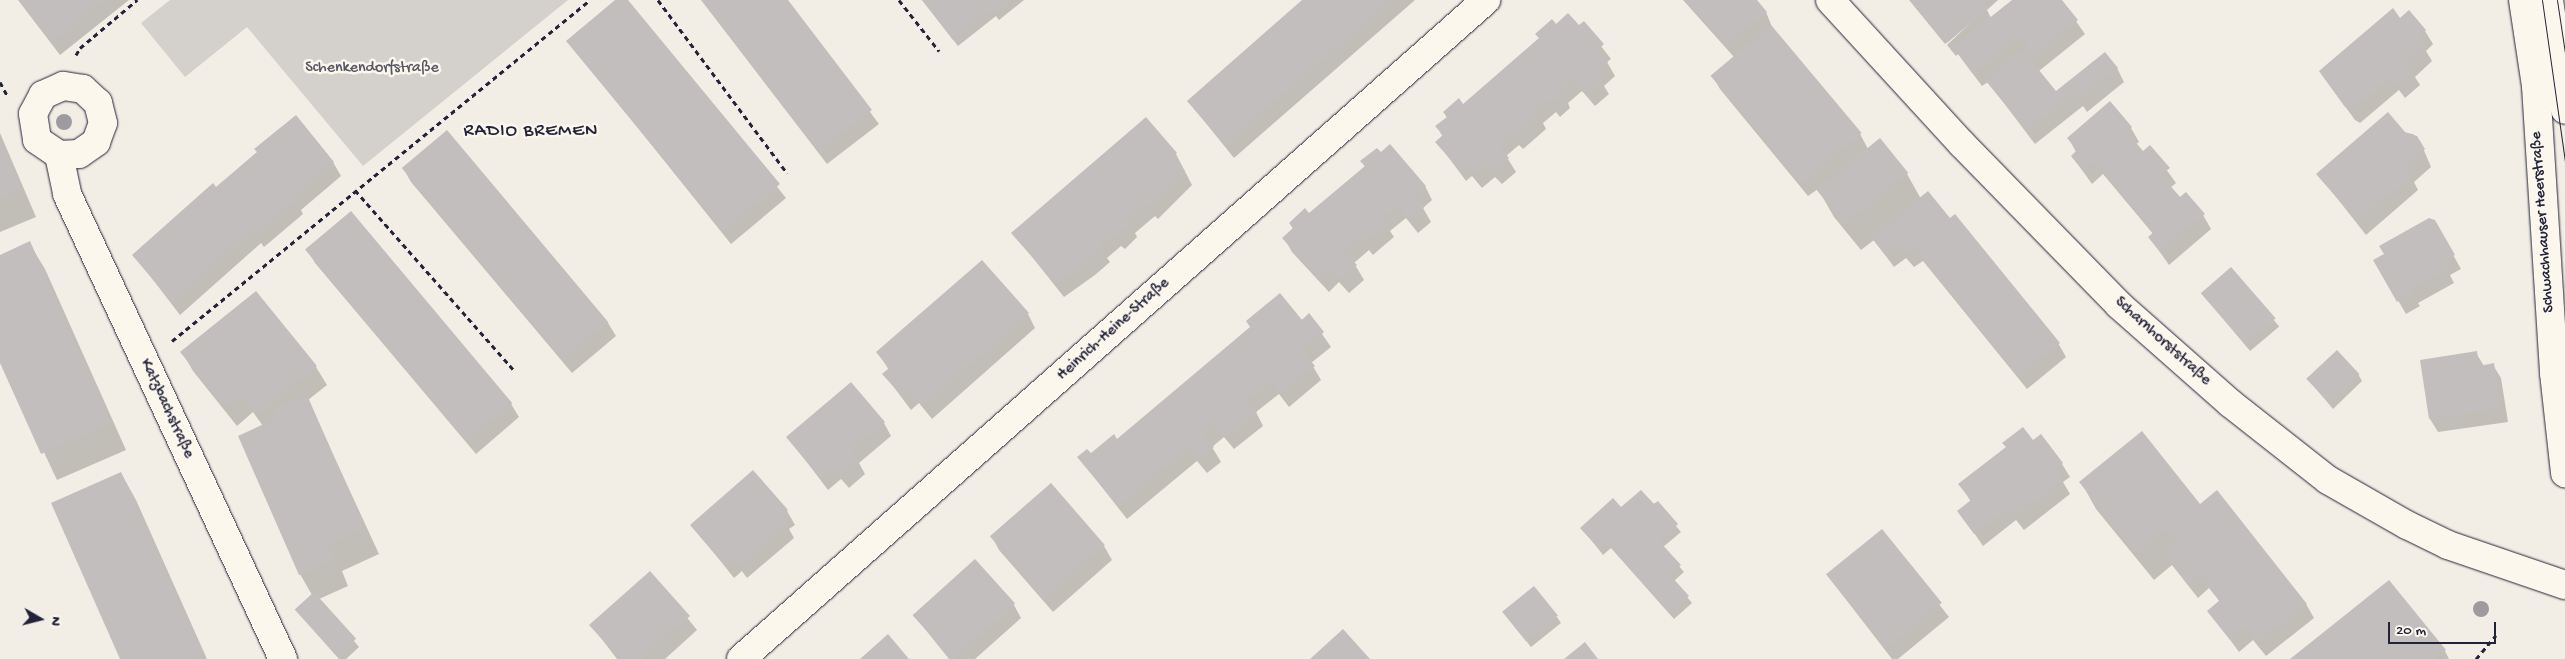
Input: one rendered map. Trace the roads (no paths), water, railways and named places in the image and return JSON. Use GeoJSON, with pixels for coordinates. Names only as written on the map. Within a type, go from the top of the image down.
{"type":"FeatureCollection","features":[{"type":"Feature","properties":{"kind":"street","name":"Heinrich-Heine-Straße"},"geometry":{"type":"LineString","coordinates":[[742,659],[1486,0]]}},
{"type":"Feature","properties":{"kind":"street","name":"Scharnhorststraße"},"geometry":{"type":"LineString","coordinates":[[1830,0],[1962,144],[2120,305],[2230,403],[2328,480],[2400,522],[2448,545],[2565,585]]}},
{"type":"Feature","properties":{"kind":"street","name":"Schwachhauser Heerstraße"},"geometry":{"type":"LineString","coordinates":[[2523,0],[2536,86],[2554,373],[2565,473]]}},
{"type":"Feature","properties":{"kind":"street"},"geometry":{"type":"LineString","coordinates":[[2549,0],[2565,110]]}},
{"type":"Feature","properties":{"kind":"street"},"geometry":{"type":"LineString","coordinates":[[63,86],[84,89],[98,103],[103,123],[96,142],[79,154],[59,155],[38,140],[33,114],[43,95],[63,86]]}},
{"type":"Feature","properties":{"kind":"street","name":"Katzbachstraße"},"geometry":{"type":"LineString","coordinates":[[59,155],[68,194],[283,659]]}},
{"type":"Feature","properties":{"kind":"tram line"},"geometry":{"type":"LineString","coordinates":[[2542,0],[2565,161]]}},
{"type":"Feature","properties":{"kind":"tram line"},"geometry":{"type":"LineString","coordinates":[[2557,0],[2565,53]]}},
{"type":"Feature","properties":{"kind":"district","name":"RADIO BREMEN"},"geometry":{"type":"Point","coordinates":[531,132]}},
{"type":"Feature","properties":{"kind":"park label","name":"Schenkendorfstraße"},"geometry":{"type":"Point","coordinates":[372,69]}}]}
